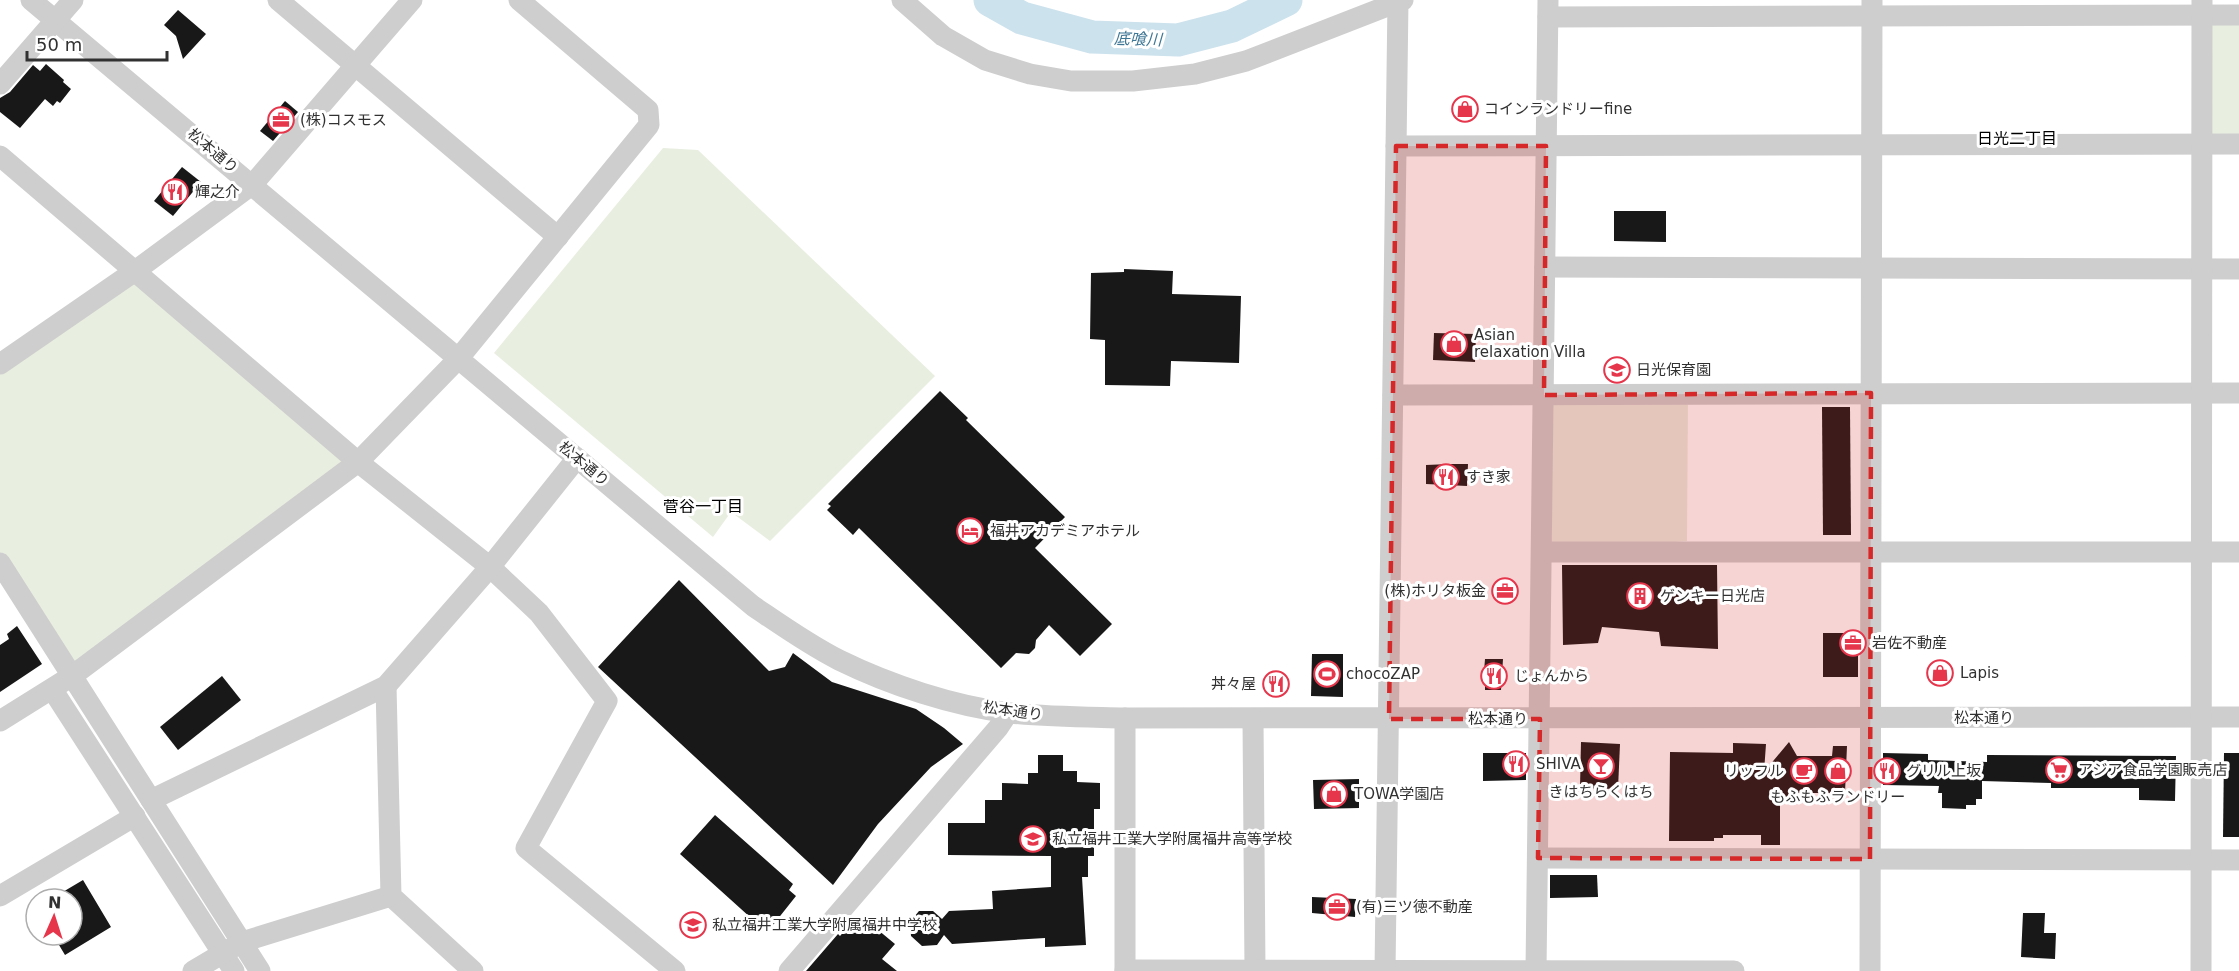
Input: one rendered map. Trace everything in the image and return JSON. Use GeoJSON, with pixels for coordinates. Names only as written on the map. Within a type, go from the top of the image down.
{"type":"FeatureCollection","features":[{"type":"Feature","properties":{"kind":"street","name":"松本通り"},"geometry":{"type":"LineString","coordinates":[[31,0],[753,606],[806,641],[863,671],[931,697],[1008,713],[1125,718],[2239,717]]}},
{"type":"Feature","properties":{"kind":"street"},"geometry":{"type":"LineString","coordinates":[[0,84],[73,0]]}},
{"type":"Feature","properties":{"kind":"street"},"geometry":{"type":"LineString","coordinates":[[278,0],[558,237]]}},
{"type":"Feature","properties":{"kind":"street"},"geometry":{"type":"LineString","coordinates":[[0,364],[135,271],[252,184],[412,0]]}},
{"type":"Feature","properties":{"kind":"street"},"geometry":{"type":"LineString","coordinates":[[0,721],[72,676],[358,462],[458,359],[649,124],[648,110],[519,0]]}},
{"type":"Feature","properties":{"kind":"street"},"geometry":{"type":"LineString","coordinates":[[902,0],[943,36],[985,60],[1030,74],[1071,81],[1122,81],[1195,74],[1246,61],[1400,1],[1385,970]]}},
{"type":"Feature","properties":{"kind":"street"},"geometry":{"type":"LineString","coordinates":[[1536,970],[1548,8],[2202,8],[2239,15]]}},
{"type":"Feature","properties":{"kind":"street"},"geometry":{"type":"LineString","coordinates":[[1869,971],[1872,8]]}},
{"type":"Feature","properties":{"kind":"street"},"geometry":{"type":"LineString","coordinates":[[2201,971],[2202,8]]}},
{"type":"Feature","properties":{"kind":"street"},"geometry":{"type":"LineString","coordinates":[[1396,146],[2239,144]]}},
{"type":"Feature","properties":{"kind":"street"},"geometry":{"type":"LineString","coordinates":[[0,156],[358,462],[490,567],[539,613],[607,701],[526,848],[648,962],[675,971]]}},
{"type":"Feature","properties":{"kind":"street"},"geometry":{"type":"LineString","coordinates":[[1545,267],[2239,269]]}},
{"type":"Feature","properties":{"kind":"street"},"geometry":{"type":"LineString","coordinates":[[1393,396],[2239,393]]}},
{"type":"Feature","properties":{"kind":"street"},"geometry":{"type":"LineString","coordinates":[[151,800],[386,686],[490,567],[577,458]]}},
{"type":"Feature","properties":{"kind":"street"},"geometry":{"type":"LineString","coordinates":[[1542,552],[2239,552]]}},
{"type":"Feature","properties":{"kind":"street"},"geometry":{"type":"LineString","coordinates":[[0,563],[260,971]]}},
{"type":"Feature","properties":{"kind":"street"},"geometry":{"type":"LineString","coordinates":[[386,686],[391,896],[473,971]]}},
{"type":"Feature","properties":{"kind":"street"},"geometry":{"type":"LineString","coordinates":[[52,689],[229,962]]}},
{"type":"Feature","properties":{"kind":"street"},"geometry":{"type":"LineString","coordinates":[[789,971],[998,728],[1008,713]]}},
{"type":"Feature","properties":{"kind":"street"},"geometry":{"type":"LineString","coordinates":[[1125,718],[1125,970],[1734,971]]}},
{"type":"Feature","properties":{"kind":"street"},"geometry":{"type":"LineString","coordinates":[[1253,719],[1255,970]]}},
{"type":"Feature","properties":{"kind":"street"},"geometry":{"type":"LineString","coordinates":[[0,896],[135,816]]}},
{"type":"Feature","properties":{"kind":"street"},"geometry":{"type":"LineString","coordinates":[[1538,858],[2239,860]]}},
{"type":"Feature","properties":{"kind":"street"},"geometry":{"type":"LineString","coordinates":[[193,971],[229,962],[242,942],[391,896]]}},
{"type":"Feature","properties":{"kind":"highlighted area"},"geometry":{"type":"Polygon","coordinates":[[[1396,146],[1546,146],[1544,395],[1871,393],[1870,859],[1538,858],[1540,719],[1389,719],[1396,146]]]}},
{"type":"Feature","properties":{"kind":"shaded area"},"geometry":{"type":"Polygon","coordinates":[[[2202,15],[2239,15],[2239,144],[2202,144],[2202,15]]]}},
{"type":"Feature","properties":{"kind":"shaded area"},"geometry":{"type":"Polygon","coordinates":[[[663,148],[698,150],[935,376],[770,541],[731,512],[713,537],[494,353],[663,148]]]}},
{"type":"Feature","properties":{"kind":"shaded area"},"geometry":{"type":"Polygon","coordinates":[[[135,271],[358,462],[68,669],[0,563],[0,371],[135,271]]]}},
{"type":"Feature","properties":{"kind":"shaded area"},"geometry":{"type":"Polygon","coordinates":[[[1688,394],[1687,541],[1542,552],[1544,395],[1688,394]]]}},
{"type":"Feature","properties":{"kind":"building"},"geometry":{"type":"Polygon","coordinates":[[[178,10],[206,34],[183,59],[176,36],[164,25],[178,10]]]}},
{"type":"Feature","properties":{"kind":"building"},"geometry":{"type":"Polygon","coordinates":[[[46,64],[71,89],[60,103],[57,101],[53,106],[45,99],[20,128],[0,112],[0,98],[10,92],[33,65],[40,71],[46,64]]]}},
{"type":"Feature","properties":{"kind":"building"},"geometry":{"type":"Polygon","coordinates":[[[285,101],[298,112],[273,141],[260,131],[285,101]]]}},
{"type":"Feature","properties":{"kind":"building"},"geometry":{"type":"Polygon","coordinates":[[[182,167],[201,182],[173,216],[154,201],[182,167]]]}},
{"type":"Feature","properties":{"kind":"building"},"geometry":{"type":"Polygon","coordinates":[[[1614,211],[1666,211],[1666,242],[1614,241],[1614,211]]]}},
{"type":"Feature","properties":{"kind":"building"},"geometry":{"type":"Polygon","coordinates":[[[1124,269],[1173,271],[1172,294],[1241,296],[1239,363],[1171,361],[1170,386],[1105,385],[1105,340],[1090,339],[1091,273],[1124,272],[1124,269]]]}},
{"type":"Feature","properties":{"kind":"building"},"geometry":{"type":"Polygon","coordinates":[[[1434,333],[1476,334],[1475,362],[1433,360],[1434,333]]]}},
{"type":"Feature","properties":{"kind":"building"},"geometry":{"type":"Polygon","coordinates":[[[940,391],[968,418],[966,420],[1065,517],[1035,548],[1112,624],[1080,656],[1049,625],[1036,640],[1035,648],[1029,654],[1016,653],[1001,668],[859,528],[853,535],[827,510],[831,506],[828,504],[940,391]]]}},
{"type":"Feature","properties":{"kind":"building"},"geometry":{"type":"Polygon","coordinates":[[[1822,407],[1850,407],[1851,535],[1823,535],[1822,407]]]}},
{"type":"Feature","properties":{"kind":"building"},"geometry":{"type":"Polygon","coordinates":[[[1468,464],[1467,486],[1426,484],[1426,465],[1468,464]]]}},
{"type":"Feature","properties":{"kind":"building","name":"ゲンキー日光店"},"geometry":{"type":"Polygon","coordinates":[[[1562,565],[1717,565],[1718,649],[1661,646],[1659,632],[1602,627],[1598,643],[1563,645],[1562,565]]]}},
{"type":"Feature","properties":{"kind":"building"},"geometry":{"type":"Polygon","coordinates":[[[679,580],[769,671],[785,667],[793,653],[832,682],[916,709],[963,744],[931,767],[878,824],[833,885],[598,667],[679,580]]]}},
{"type":"Feature","properties":{"kind":"building"},"geometry":{"type":"Polygon","coordinates":[[[17,626],[42,664],[0,692],[0,645],[9,639],[7,634],[17,626]]]}},
{"type":"Feature","properties":{"kind":"building"},"geometry":{"type":"Polygon","coordinates":[[[1823,633],[1858,633],[1858,677],[1823,677],[1823,633]]]}},
{"type":"Feature","properties":{"kind":"building"},"geometry":{"type":"Polygon","coordinates":[[[1312,654],[1343,654],[1343,697],[1311,696],[1312,654]]]}},
{"type":"Feature","properties":{"kind":"building"},"geometry":{"type":"Polygon","coordinates":[[[1485,659],[1503,659],[1501,690],[1485,690],[1485,684],[1483,684],[1485,659]]]}},
{"type":"Feature","properties":{"kind":"building"},"geometry":{"type":"Polygon","coordinates":[[[222,676],[241,700],[178,750],[160,727],[222,676]]]}},
{"type":"Feature","properties":{"kind":"building"},"geometry":{"type":"Polygon","coordinates":[[[1581,742],[1620,744],[1618,789],[1580,788],[1581,742]]]}},
{"type":"Feature","properties":{"kind":"building"},"geometry":{"type":"Polygon","coordinates":[[[1789,742],[1797,756],[1832,756],[1833,746],[1847,746],[1845,793],[1792,793],[1792,801],[1780,801],[1780,845],[1761,845],[1761,835],[1723,835],[1723,838],[1714,838],[1714,841],[1669,841],[1670,752],[1733,753],[1733,743],[1766,744],[1764,772],[1789,742]]]}},
{"type":"Feature","properties":{"kind":"building"},"geometry":{"type":"Polygon","coordinates":[[[1483,753],[1526,753],[1526,780],[1483,781],[1483,753]]]}},
{"type":"Feature","properties":{"kind":"building"},"geometry":{"type":"Polygon","coordinates":[[[1883,753],[1928,754],[1928,760],[1987,762],[1987,755],[2176,756],[2175,801],[2139,800],[2139,788],[2051,788],[2051,783],[1982,781],[1982,799],[1976,799],[1976,805],[1966,805],[1966,809],[1942,808],[1942,793],[1938,793],[1939,786],[1883,785],[1883,753]]]}},
{"type":"Feature","properties":{"kind":"building"},"geometry":{"type":"Polygon","coordinates":[[[2224,753],[2239,753],[2239,837],[2223,837],[2224,753]]]}},
{"type":"Feature","properties":{"kind":"building"},"geometry":{"type":"Polygon","coordinates":[[[1038,755],[1063,755],[1063,771],[1077,771],[1077,782],[1100,783],[1100,809],[1094,809],[1094,856],[1088,856],[1088,877],[1082,877],[1086,945],[1045,947],[1045,938],[952,944],[944,935],[937,945],[922,946],[911,936],[910,922],[919,911],[933,911],[942,919],[949,911],[993,909],[992,891],[1051,887],[1051,856],[948,855],[948,823],[985,823],[985,800],[1002,800],[1002,783],[1028,784],[1028,773],[1038,773],[1038,755]]]}},
{"type":"Feature","properties":{"kind":"building"},"geometry":{"type":"Polygon","coordinates":[[[1359,779],[1359,808],[1314,809],[1313,780],[1359,779]]]}},
{"type":"Feature","properties":{"kind":"building"},"geometry":{"type":"Polygon","coordinates":[[[715,815],[793,884],[789,890],[796,896],[773,925],[768,918],[761,927],[680,854],[715,815]]]}},
{"type":"Feature","properties":{"kind":"building"},"geometry":{"type":"Polygon","coordinates":[[[1550,875],[1597,875],[1598,897],[1550,898],[1550,875]]]}},
{"type":"Feature","properties":{"kind":"building"},"geometry":{"type":"Polygon","coordinates":[[[83,880],[111,927],[84,943],[84,887],[71,887],[83,880]]]}},
{"type":"Feature","properties":{"kind":"building"},"geometry":{"type":"Polygon","coordinates":[[[1312,897],[1356,899],[1355,917],[1312,913],[1312,897]]]}},
{"type":"Feature","properties":{"kind":"building"},"geometry":{"type":"Polygon","coordinates":[[[2023,913],[2045,913],[2044,933],[2056,933],[2055,959],[2021,957],[2023,913]]]}},
{"type":"Feature","properties":{"kind":"building"},"geometry":{"type":"Polygon","coordinates":[[[866,920],[895,944],[882,959],[897,971],[806,971],[838,934],[840,936],[848,927],[852,930],[857,923],[860,926],[866,920]]]}},
{"type":"Feature","properties":{"kind":"building"},"geometry":{"type":"Polygon","coordinates":[[[60,947],[78,947],[65,955],[60,947]]]}},
{"type":"Feature","properties":{"kind":"waterway","name":"底喰川"},"geometry":{"type":"LineString","coordinates":[[990,0],[1022,18],[1092,37],[1178,40],[1232,26],[1286,0]]}},
{"type":"Feature","properties":{"kind":"place","name":"コインランドリーfine"},"geometry":{"type":"Point","coordinates":[1465,109]}},
{"type":"Feature","properties":{"kind":"place","name":"(株)コスモス"},"geometry":{"type":"Point","coordinates":[281,120]}},
{"type":"Feature","properties":{"kind":"place","name":"輝之介"},"geometry":{"type":"Point","coordinates":[175,192]}},
{"type":"Feature","properties":{"kind":"place","name":"Asian relaxation Villa"},"geometry":{"type":"Point","coordinates":[1454,344]}},
{"type":"Feature","properties":{"kind":"place","name":"日光保育園"},"geometry":{"type":"Point","coordinates":[1617,370]}},
{"type":"Feature","properties":{"kind":"place","name":"すき家"},"geometry":{"type":"Point","coordinates":[1446,477]}},
{"type":"Feature","properties":{"kind":"place","name":"福井アカデミアホテル"},"geometry":{"type":"Point","coordinates":[970,531]}},
{"type":"Feature","properties":{"kind":"place","name":"(株)ホリタ板金"},"geometry":{"type":"Point","coordinates":[1505,591]}},
{"type":"Feature","properties":{"kind":"place","name":"ゲンキー日光店"},"geometry":{"type":"Point","coordinates":[1640,596]}},
{"type":"Feature","properties":{"kind":"place","name":"岩佐不動産"},"geometry":{"type":"Point","coordinates":[1853,643]}},
{"type":"Feature","properties":{"kind":"place","name":"Lapis"},"geometry":{"type":"Point","coordinates":[1940,673]}},
{"type":"Feature","properties":{"kind":"place","name":"chocoZAP"},"geometry":{"type":"Point","coordinates":[1327,674]}},
{"type":"Feature","properties":{"kind":"place","name":"じょんから"},"geometry":{"type":"Point","coordinates":[1494,676]}},
{"type":"Feature","properties":{"kind":"place","name":"丼々屋"},"geometry":{"type":"Point","coordinates":[1276,684]}},
{"type":"Feature","properties":{"kind":"place","name":"SHIVA"},"geometry":{"type":"Point","coordinates":[1516,764]}},
{"type":"Feature","properties":{"kind":"place","name":"きはちらくはち"},"geometry":{"type":"Point","coordinates":[1601,766]}},
{"type":"Feature","properties":{"kind":"place","name":"アジア食品学園販売店"},"geometry":{"type":"Point","coordinates":[2059,770]}},
{"type":"Feature","properties":{"kind":"place","name":"リッフル"},"geometry":{"type":"Point","coordinates":[1804,771]}},
{"type":"Feature","properties":{"kind":"place","name":"もふもふランドリー"},"geometry":{"type":"Point","coordinates":[1838,771]}},
{"type":"Feature","properties":{"kind":"place","name":"グリル上坂"},"geometry":{"type":"Point","coordinates":[1887,771]}},
{"type":"Feature","properties":{"kind":"place","name":"TOWA学園店"},"geometry":{"type":"Point","coordinates":[1334,794]}},
{"type":"Feature","properties":{"kind":"place","name":"私立福井工業大学附属福井高等学校"},"geometry":{"type":"Point","coordinates":[1033,839]}},
{"type":"Feature","properties":{"kind":"place","name":"(有)三ツ徳不動産"},"geometry":{"type":"Point","coordinates":[1337,907]}},
{"type":"Feature","properties":{"kind":"place","name":"私立福井工業大学附属福井中学校"},"geometry":{"type":"Point","coordinates":[693,925]}},
{"type":"Feature","properties":{"kind":"district","name":"日光二丁目"},"geometry":{"type":"Point","coordinates":[2017,138]}},
{"type":"Feature","properties":{"kind":"district","name":"菅谷一丁目"},"geometry":{"type":"Point","coordinates":[703,506]}}]}
